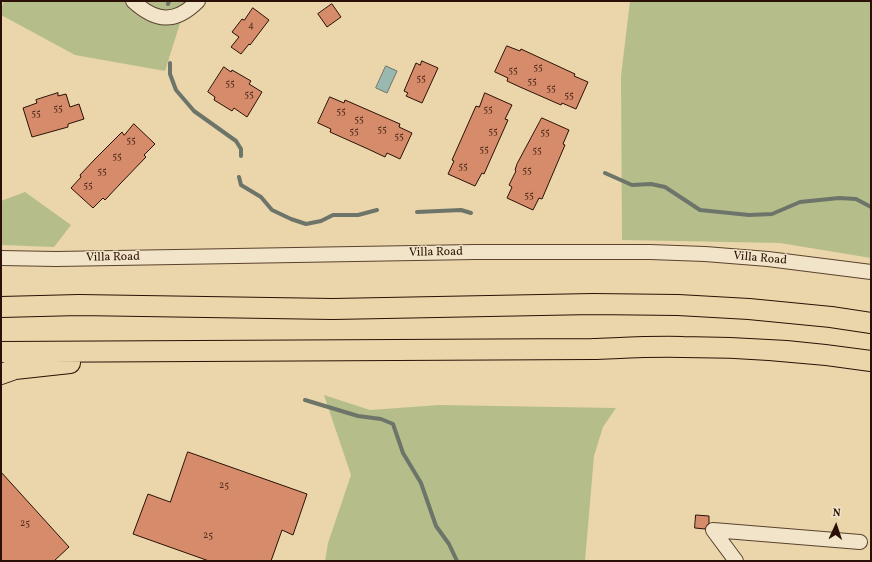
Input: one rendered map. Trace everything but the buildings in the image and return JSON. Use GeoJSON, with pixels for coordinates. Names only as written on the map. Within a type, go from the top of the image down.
{"type":"FeatureCollection","features":[{"type":"Feature","properties":{"kind":"highway"},"geometry":{"type":"LineString","coordinates":[[1,298],[79,305]]}},
{"type":"Feature","properties":{"kind":"highway"},"geometry":{"type":"LineString","coordinates":[[1,307],[79,305],[333,309],[593,304],[678,305],[749,308],[871,323]]}},
{"type":"Feature","properties":{"kind":"highway"},"geometry":{"type":"LineString","coordinates":[[1,352],[592,349],[683,347],[747,349],[814,354],[871,361]]}},
{"type":"Feature","properties":{"kind":"highway"},"geometry":{"type":"LineString","coordinates":[[1,374],[16,369],[179,351]]}},
{"type":"Feature","properties":{"kind":"street"},"geometry":{"type":"LineString","coordinates":[[133,1],[156,16],[167,18],[176,17],[187,11],[198,1]]}},
{"type":"Feature","properties":{"kind":"street","name":"Villa Road"},"geometry":{"type":"LineString","coordinates":[[1,258],[56,259],[491,252],[650,252],[705,254],[871,272]]}},
{"type":"Feature","properties":{"kind":"street"},"geometry":{"type":"LineString","coordinates":[[736,561],[713,530],[860,542]]}},
{"type":"Feature","properties":{"kind":"green space"},"geometry":{"type":"Polygon","coordinates":[[[4,1],[187,1],[165,71],[75,55],[1,15],[4,1]]]}},
{"type":"Feature","properties":{"kind":"green space"},"geometry":{"type":"Polygon","coordinates":[[[630,1],[871,1],[871,258],[780,243],[622,240],[621,76],[630,1]]]}},
{"type":"Feature","properties":{"kind":"green space"},"geometry":{"type":"Polygon","coordinates":[[[25,192],[71,225],[54,247],[1,245],[1,201],[25,192]]]}},
{"type":"Feature","properties":{"kind":"green space"},"geometry":{"type":"Polygon","coordinates":[[[324,395],[370,410],[439,405],[616,408],[603,427],[594,456],[585,561],[325,561],[328,543],[351,475],[324,395]]]}},
{"type":"Feature","properties":{"kind":"water"},"geometry":{"type":"Polygon","coordinates":[[[386,66],[397,71],[387,93],[376,88],[386,66]]]}},
{"type":"Feature","properties":{"kind":"waterway"},"geometry":{"type":"LineString","coordinates":[[170,63],[170,74],[176,90],[194,111],[236,141],[241,149],[241,156]]}},
{"type":"Feature","properties":{"kind":"waterway"},"geometry":{"type":"LineString","coordinates":[[605,173],[632,185],[651,184],[665,187],[700,210],[749,215],[772,214],[800,202],[839,198],[856,199],[871,207]]}},
{"type":"Feature","properties":{"kind":"waterway"},"geometry":{"type":"LineString","coordinates":[[239,177],[241,185],[261,197],[272,210],[306,224],[321,221],[333,215],[358,215],[377,210]]}},
{"type":"Feature","properties":{"kind":"waterway"},"geometry":{"type":"LineString","coordinates":[[417,212],[461,210],[471,213]]}},
{"type":"Feature","properties":{"kind":"waterway"},"geometry":{"type":"LineString","coordinates":[[305,400],[358,416],[381,419],[393,424],[403,453],[421,483],[436,526],[449,544],[457,561]]}}]}
